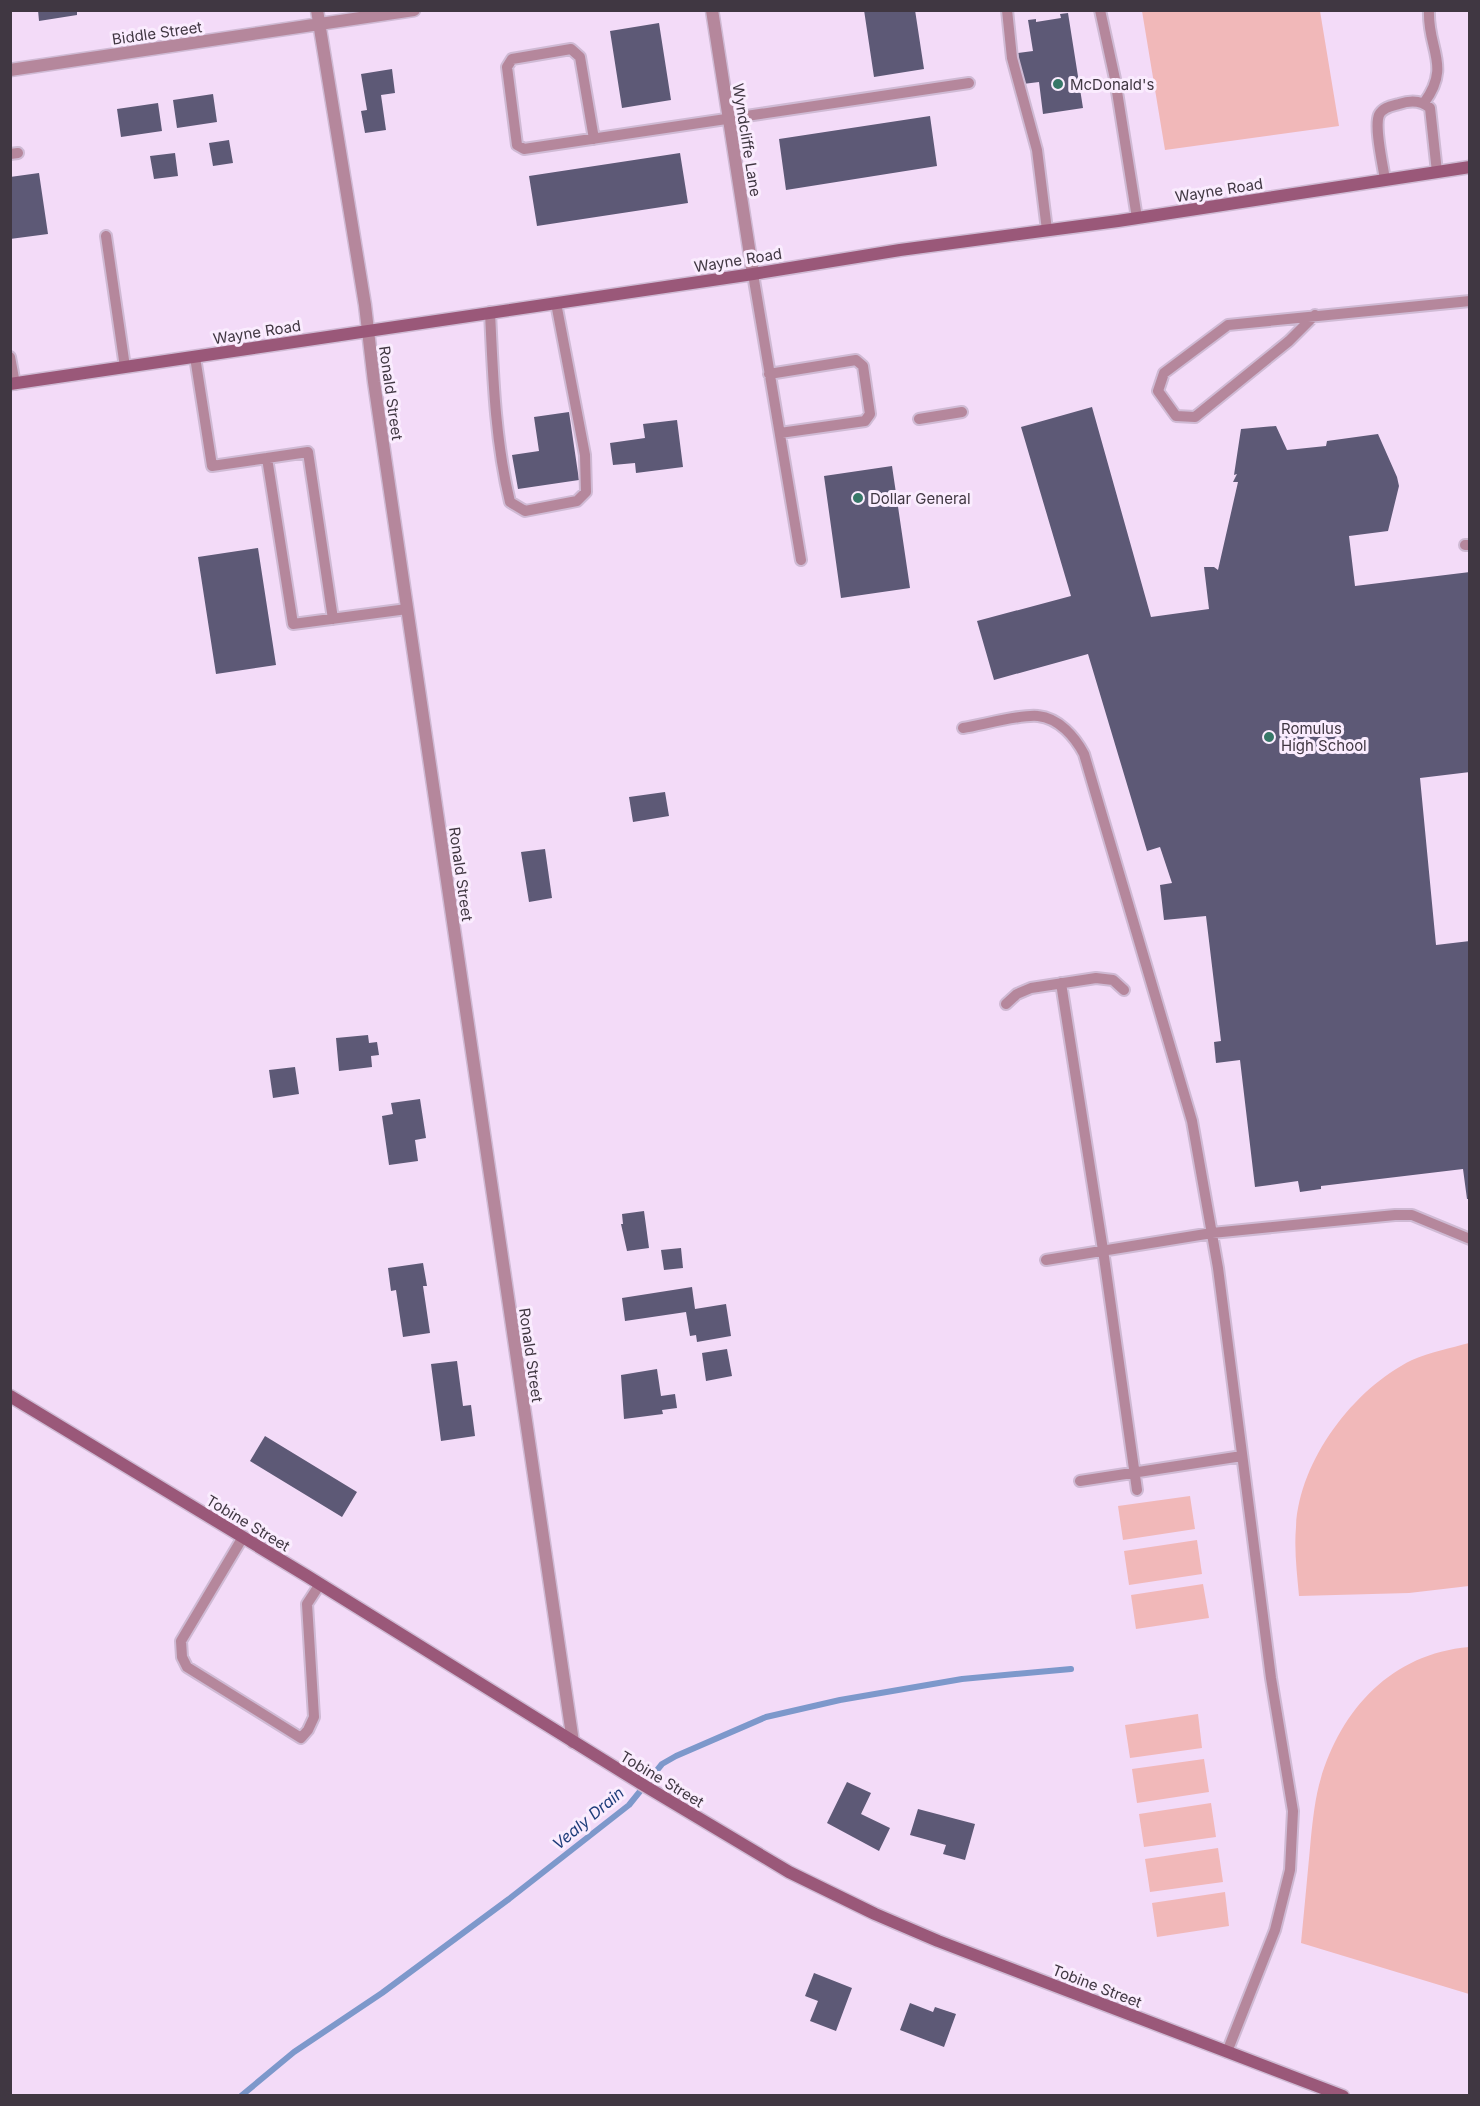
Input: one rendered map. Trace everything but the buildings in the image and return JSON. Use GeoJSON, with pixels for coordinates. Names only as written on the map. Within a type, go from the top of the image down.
{"type":"FeatureCollection","features":[{"type":"Feature","properties":{"kind":"street","name":"Ronald Street"},"geometry":{"type":"LineString","coordinates":[[317,10],[365,305],[366,331],[573,1742]]}},
{"type":"Feature","properties":{"kind":"street","name":"Biddle Street"},"geometry":{"type":"LineString","coordinates":[[10,70],[414,10]]}},
{"type":"Feature","properties":{"kind":"street","name":"Wyndcliffe Lane"},"geometry":{"type":"LineString","coordinates":[[712,10],[753,274]]}},
{"type":"Feature","properties":{"kind":"street","name":"Wayne Road"},"geometry":{"type":"LineString","coordinates":[[13,384],[900,250],[1137,218],[1470,167]]}},
{"type":"Feature","properties":{"kind":"street","name":"Tobine Street"},"geometry":{"type":"LineString","coordinates":[[10,1396],[789,1872],[829,1893],[938,1941],[1343,2096]]}},
{"type":"Feature","properties":{"kind":"lane"},"geometry":{"type":"LineString","coordinates":[[1007,10],[1012,58],[1036,150],[1047,230]]}},
{"type":"Feature","properties":{"kind":"lane"},"geometry":{"type":"LineString","coordinates":[[1100,10],[1115,79],[1137,218]]}},
{"type":"Feature","properties":{"kind":"lane"},"geometry":{"type":"LineString","coordinates":[[1424,103],[1436,85],[1438,75],[1436,47],[1429,21],[1429,10]]}},
{"type":"Feature","properties":{"kind":"lane"},"geometry":{"type":"LineString","coordinates":[[594,139],[580,57],[571,49],[512,59],[507,67],[517,145],[524,149],[594,139],[729,119],[969,83]]}},
{"type":"Feature","properties":{"kind":"lane"},"geometry":{"type":"LineString","coordinates":[[1385,180],[1378,125],[1379,115],[1388,107],[1403,102],[1417,101],[1430,108],[1437,172]]}},
{"type":"Feature","properties":{"kind":"lane"},"geometry":{"type":"LineString","coordinates":[[106,236],[125,367]]}},
{"type":"Feature","properties":{"kind":"lane"},"geometry":{"type":"LineString","coordinates":[[753,274],[801,560]]}},
{"type":"Feature","properties":{"kind":"lane"},"geometry":{"type":"LineString","coordinates":[[1315,315],[1289,341],[1195,417],[1176,416],[1158,391],[1164,373],[1228,325],[1315,315],[1470,301]]}},
{"type":"Feature","properties":{"kind":"lane"},"geometry":{"type":"LineString","coordinates":[[490,312],[502,471],[510,502],[525,511],[578,501],[586,492],[585,455],[556,303]]}},
{"type":"Feature","properties":{"kind":"lane"},"geometry":{"type":"LineString","coordinates":[[10,357],[13,384]]}},
{"type":"Feature","properties":{"kind":"lane"},"geometry":{"type":"LineString","coordinates":[[195,357],[212,466],[308,452],[333,619]]}},
{"type":"Feature","properties":{"kind":"lane"},"geometry":{"type":"LineString","coordinates":[[769,374],[856,360],[863,366],[870,414],[865,421],[780,433]]}},
{"type":"Feature","properties":{"kind":"lane"},"geometry":{"type":"LineString","coordinates":[[919,419],[962,412]]}},
{"type":"Feature","properties":{"kind":"lane"},"geometry":{"type":"LineString","coordinates":[[267,458],[293,624],[407,609]]}},
{"type":"Feature","properties":{"kind":"lane"},"geometry":{"type":"LineString","coordinates":[[963,728],[1039,716],[1059,724],[1076,738],[1084,754],[1192,1121],[1222,1297],[1271,1678],[1293,1811],[1290,1870],[1275,1930],[1227,2052]]}},
{"type":"Feature","properties":{"kind":"lane"},"geometry":{"type":"LineString","coordinates":[[1006,1004],[1017,993],[1031,988],[1096,978],[1113,980],[1124,990]]}},
{"type":"Feature","properties":{"kind":"lane"},"geometry":{"type":"LineString","coordinates":[[1061,983],[1103,1250],[1137,1490]]}},
{"type":"Feature","properties":{"kind":"lane"},"geometry":{"type":"LineString","coordinates":[[1046,1260],[1212,1233],[1404,1215],[1413,1215],[1470,1239]]}},
{"type":"Feature","properties":{"kind":"lane"},"geometry":{"type":"LineString","coordinates":[[1080,1481],[1242,1456]]}},
{"type":"Feature","properties":{"kind":"lane"},"geometry":{"type":"LineString","coordinates":[[243,1537],[182,1641],[182,1656],[187,1667],[301,1738],[314,1717],[307,1604],[320,1584]]}},
{"type":"Feature","properties":{"kind":"shaded area"},"geometry":{"type":"Polygon","coordinates":[[[1142,11],[1320,11],[1339,126],[1165,150],[1142,11]]]}},
{"type":"Feature","properties":{"kind":"shaded area"},"geometry":{"type":"Polygon","coordinates":[[[1469,1343],[1469,1586],[1409,1593],[1299,1596],[1295,1544],[1299,1502],[1318,1453],[1333,1430],[1369,1389],[1390,1373],[1419,1357],[1469,1343]]]}},
{"type":"Feature","properties":{"kind":"shaded area"},"geometry":{"type":"Polygon","coordinates":[[[1190,1496],[1195,1529],[1123,1540],[1118,1506],[1190,1496]]]}},
{"type":"Feature","properties":{"kind":"shaded area"},"geometry":{"type":"Polygon","coordinates":[[[1197,1540],[1202,1574],[1129,1585],[1124,1551],[1197,1540]]]}},
{"type":"Feature","properties":{"kind":"shaded area"},"geometry":{"type":"Polygon","coordinates":[[[1203,1584],[1209,1618],[1136,1629],[1131,1595],[1203,1584]]]}},
{"type":"Feature","properties":{"kind":"shaded area"},"geometry":{"type":"Polygon","coordinates":[[[1470,1647],[1469,1994],[1301,1943],[1316,1800],[1328,1758],[1340,1733],[1354,1711],[1392,1674],[1415,1661],[1441,1652],[1470,1647]]]}},
{"type":"Feature","properties":{"kind":"shaded area"},"geometry":{"type":"Polygon","coordinates":[[[1198,1714],[1202,1748],[1130,1758],[1125,1725],[1198,1714]]]}},
{"type":"Feature","properties":{"kind":"shaded area"},"geometry":{"type":"Polygon","coordinates":[[[1204,1759],[1209,1792],[1137,1803],[1132,1769],[1204,1759]]]}},
{"type":"Feature","properties":{"kind":"shaded area"},"geometry":{"type":"Polygon","coordinates":[[[1211,1803],[1216,1837],[1144,1847],[1139,1814],[1211,1803]]]}},
{"type":"Feature","properties":{"kind":"shaded area"},"geometry":{"type":"Polygon","coordinates":[[[1218,1848],[1223,1882],[1150,1892],[1145,1859],[1218,1848]]]}},
{"type":"Feature","properties":{"kind":"shaded area"},"geometry":{"type":"Polygon","coordinates":[[[1225,1892],[1229,1926],[1157,1937],[1152,1903],[1225,1892]]]}},
{"type":"Feature","properties":{"kind":"waterway","name":"Vealy Drain"},"geometry":{"type":"LineString","coordinates":[[241,2096],[294,2052],[382,1993],[509,1899],[629,1805],[662,1764],[676,1756],[766,1717],[840,1700],[962,1679],[1071,1669]]}},
{"type":"Feature","properties":{"kind":"place","name":"McDonald's"},"geometry":{"type":"Point","coordinates":[1058,84]}},
{"type":"Feature","properties":{"kind":"place","name":"Dollar General"},"geometry":{"type":"Point","coordinates":[858,498]}},
{"type":"Feature","properties":{"kind":"place","name":"Romulus High School"},"geometry":{"type":"Point","coordinates":[1269,737]}}]}
